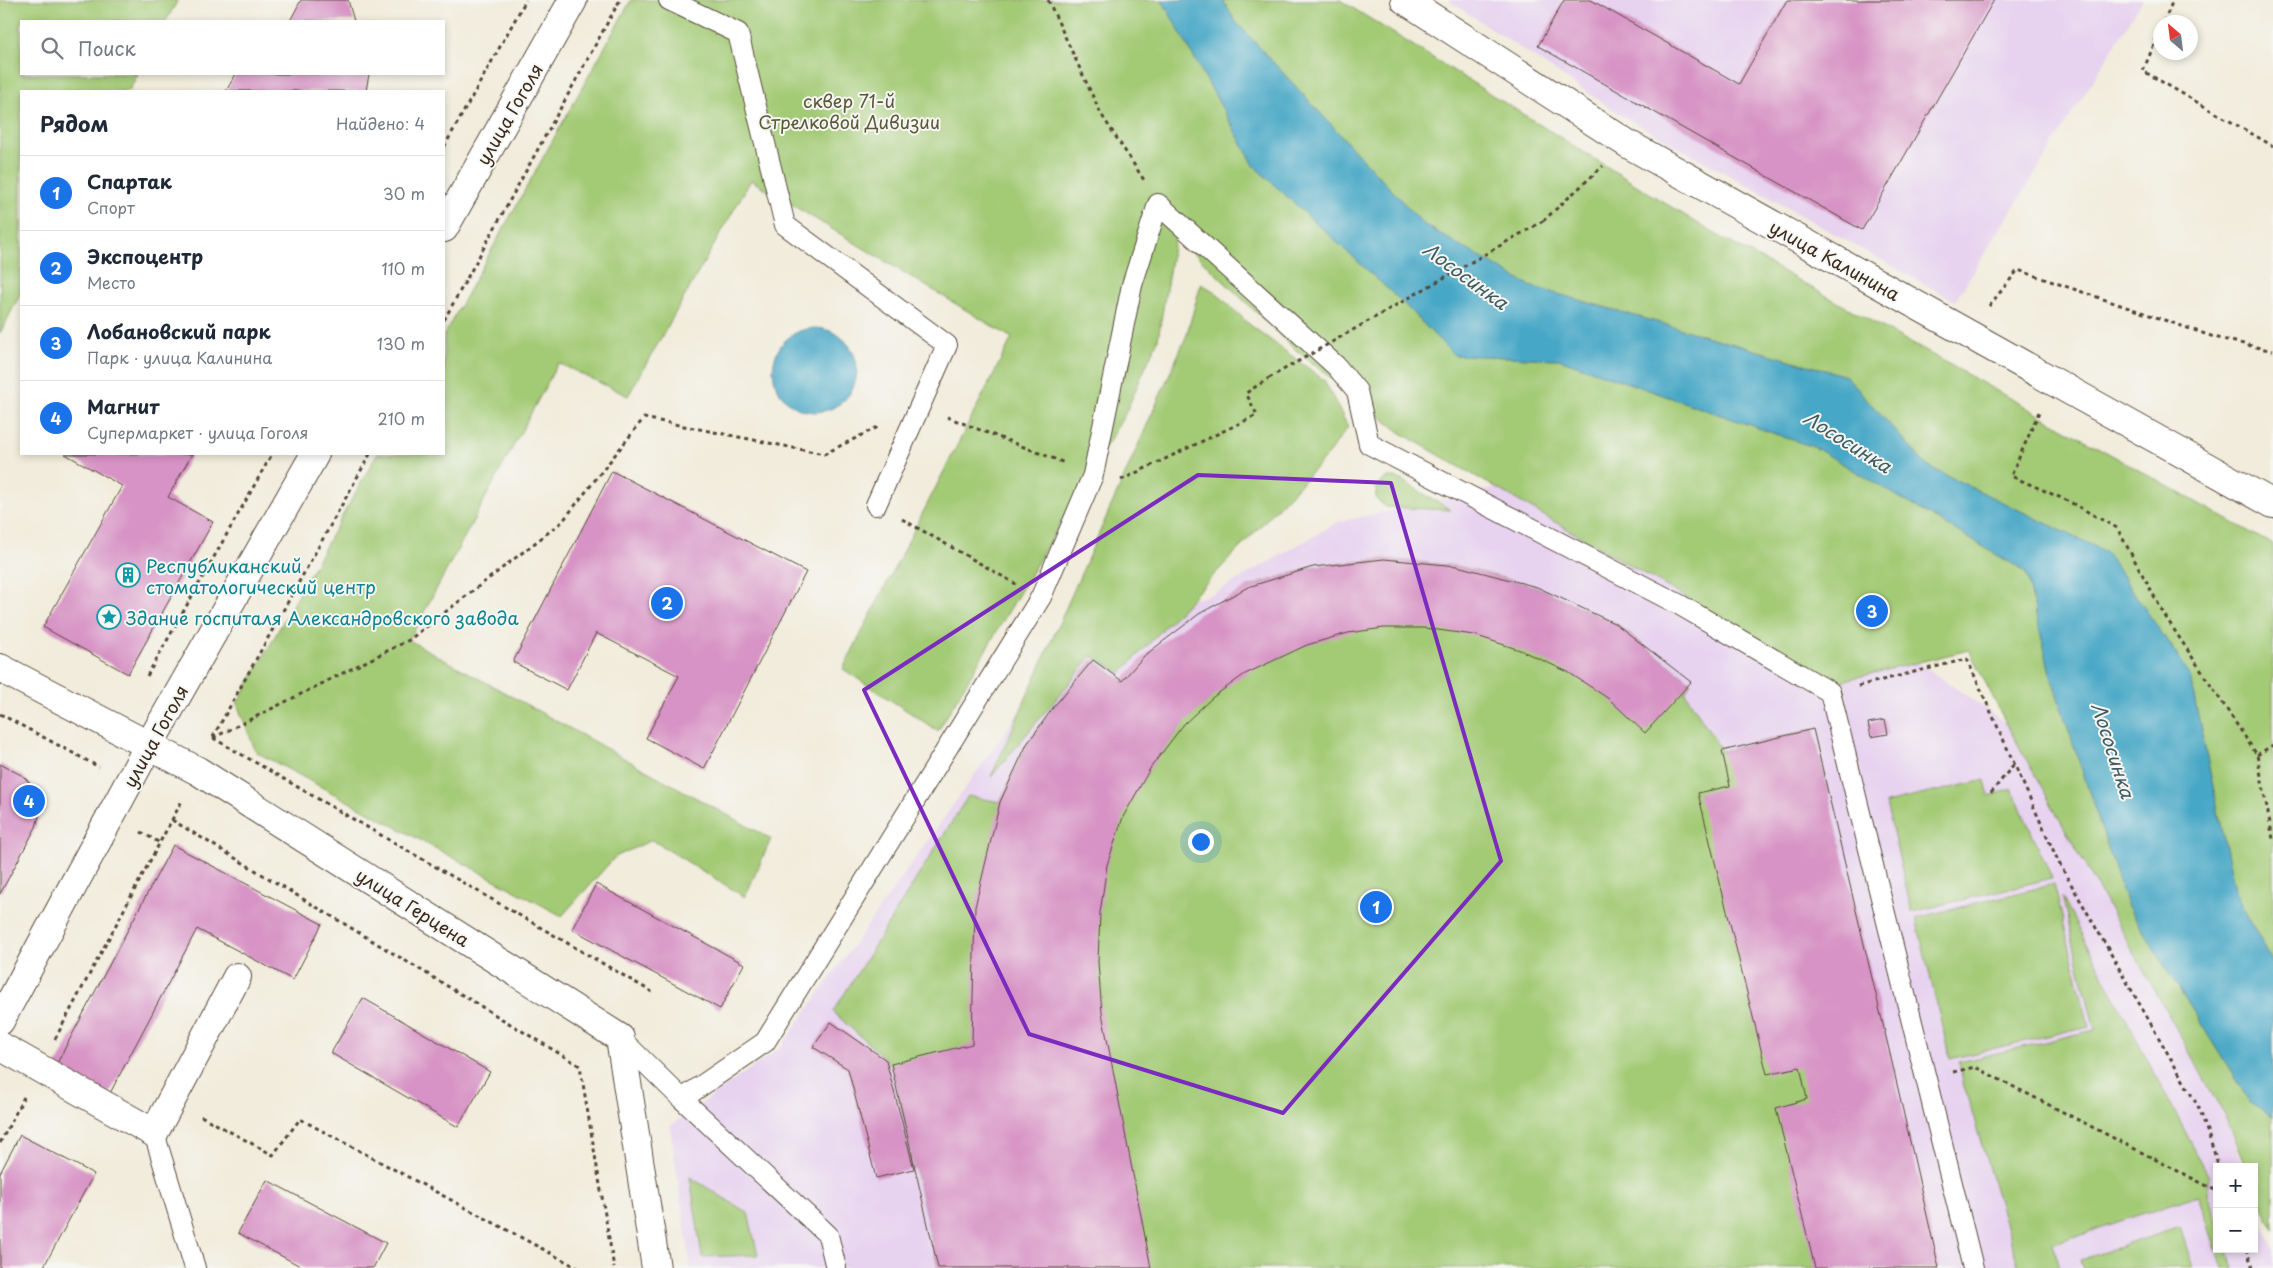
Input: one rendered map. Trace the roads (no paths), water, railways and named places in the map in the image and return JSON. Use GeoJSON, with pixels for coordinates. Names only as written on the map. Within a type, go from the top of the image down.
{"type":"FeatureCollection","features":[{"type":"Feature","properties":{"kind":"street","name":"улица Гоголя"},"geometry":{"type":"LineString","coordinates":[[445,226],[574,0]]}},
{"type":"Feature","properties":{"kind":"street","name":"улица Калинина"},"geometry":{"type":"LineString","coordinates":[[1405,0],[1628,144],[2273,504]]}},
{"type":"Feature","properties":{"kind":"street","name":"улица Гоголя"},"geometry":{"type":"LineString","coordinates":[[0,1021],[149,745],[314,455]]}},
{"type":"Feature","properties":{"kind":"street","name":"улица Герцена"},"geometry":{"type":"LineString","coordinates":[[0,668],[206,776],[620,1038]]}},
{"type":"Feature","properties":{"kind":"street"},"geometry":{"type":"LineString","coordinates":[[0,1046],[154,1133],[237,977]]}},
{"type":"Feature","properties":{"kind":"street"},"geometry":{"type":"LineString","coordinates":[[620,1038],[656,1268]]}},
{"type":"Feature","properties":{"kind":"lane"},"geometry":{"type":"LineString","coordinates":[[669,0],[738,33],[786,225],[947,345],[876,505]]}},
{"type":"Feature","properties":{"kind":"lane"},"geometry":{"type":"LineString","coordinates":[[682,1099],[765,1042],[1041,597],[1094,474],[1132,285],[1158,204],[1336,366],[1357,391],[1369,444],[1680,605],[1830,692],[1973,1268]]}},
{"type":"Feature","properties":{"kind":"lane"},"geometry":{"type":"LineString","coordinates":[[620,1038],[682,1099],[828,1235],[836,1268]]}},
{"type":"Feature","properties":{"kind":"lane"},"geometry":{"type":"LineString","coordinates":[[154,1133],[195,1268]]}},
{"type":"Feature","properties":{"kind":"water","name":"Лососинка"},"geometry":{"type":"Polygon","coordinates":[[[1162,0],[1223,0],[1235,21],[1423,224],[1530,286],[1846,376],[1927,466],[2106,552],[2189,673],[2236,895],[2273,963],[2273,1117],[2251,1104],[2127,905],[2051,677],[2026,572],[1816,448],[1559,359],[1454,355],[1403,303],[1255,167],[1162,0]]]}},
{"type":"Feature","properties":{"kind":"water"},"geometry":{"type":"Polygon","coordinates":[[[815,328],[831,331],[845,340],[854,354],[857,370],[854,386],[845,400],[831,409],[815,412],[799,409],[785,400],[776,386],[773,370],[776,354],[785,340],[799,331],[815,328]]]}},
{"type":"Feature","properties":{"kind":"place","name":"Республиканский стоматологический центр"},"geometry":{"type":"Point","coordinates":[128,575]}},
{"type":"Feature","properties":{"kind":"place","name":"Экспоцентр"},"geometry":{"type":"Point","coordinates":[667,603]}},
{"type":"Feature","properties":{"kind":"place","name":"Лобановский парк"},"geometry":{"type":"Point","coordinates":[1872,611]}},
{"type":"Feature","properties":{"kind":"place","name":"Здание госпиталя Александровского завода"},"geometry":{"type":"Point","coordinates":[109,617]}},
{"type":"Feature","properties":{"kind":"place","name":"Магнит"},"geometry":{"type":"Point","coordinates":[29,801]}},
{"type":"Feature","properties":{"kind":"place","name":"Спартак"},"geometry":{"type":"Point","coordinates":[1376,907]}},
{"type":"Feature","properties":{"kind":"park label","name":"сквер 71-й Стрелковой Дивизии"},"geometry":{"type":"Point","coordinates":[849,110]}}]}
